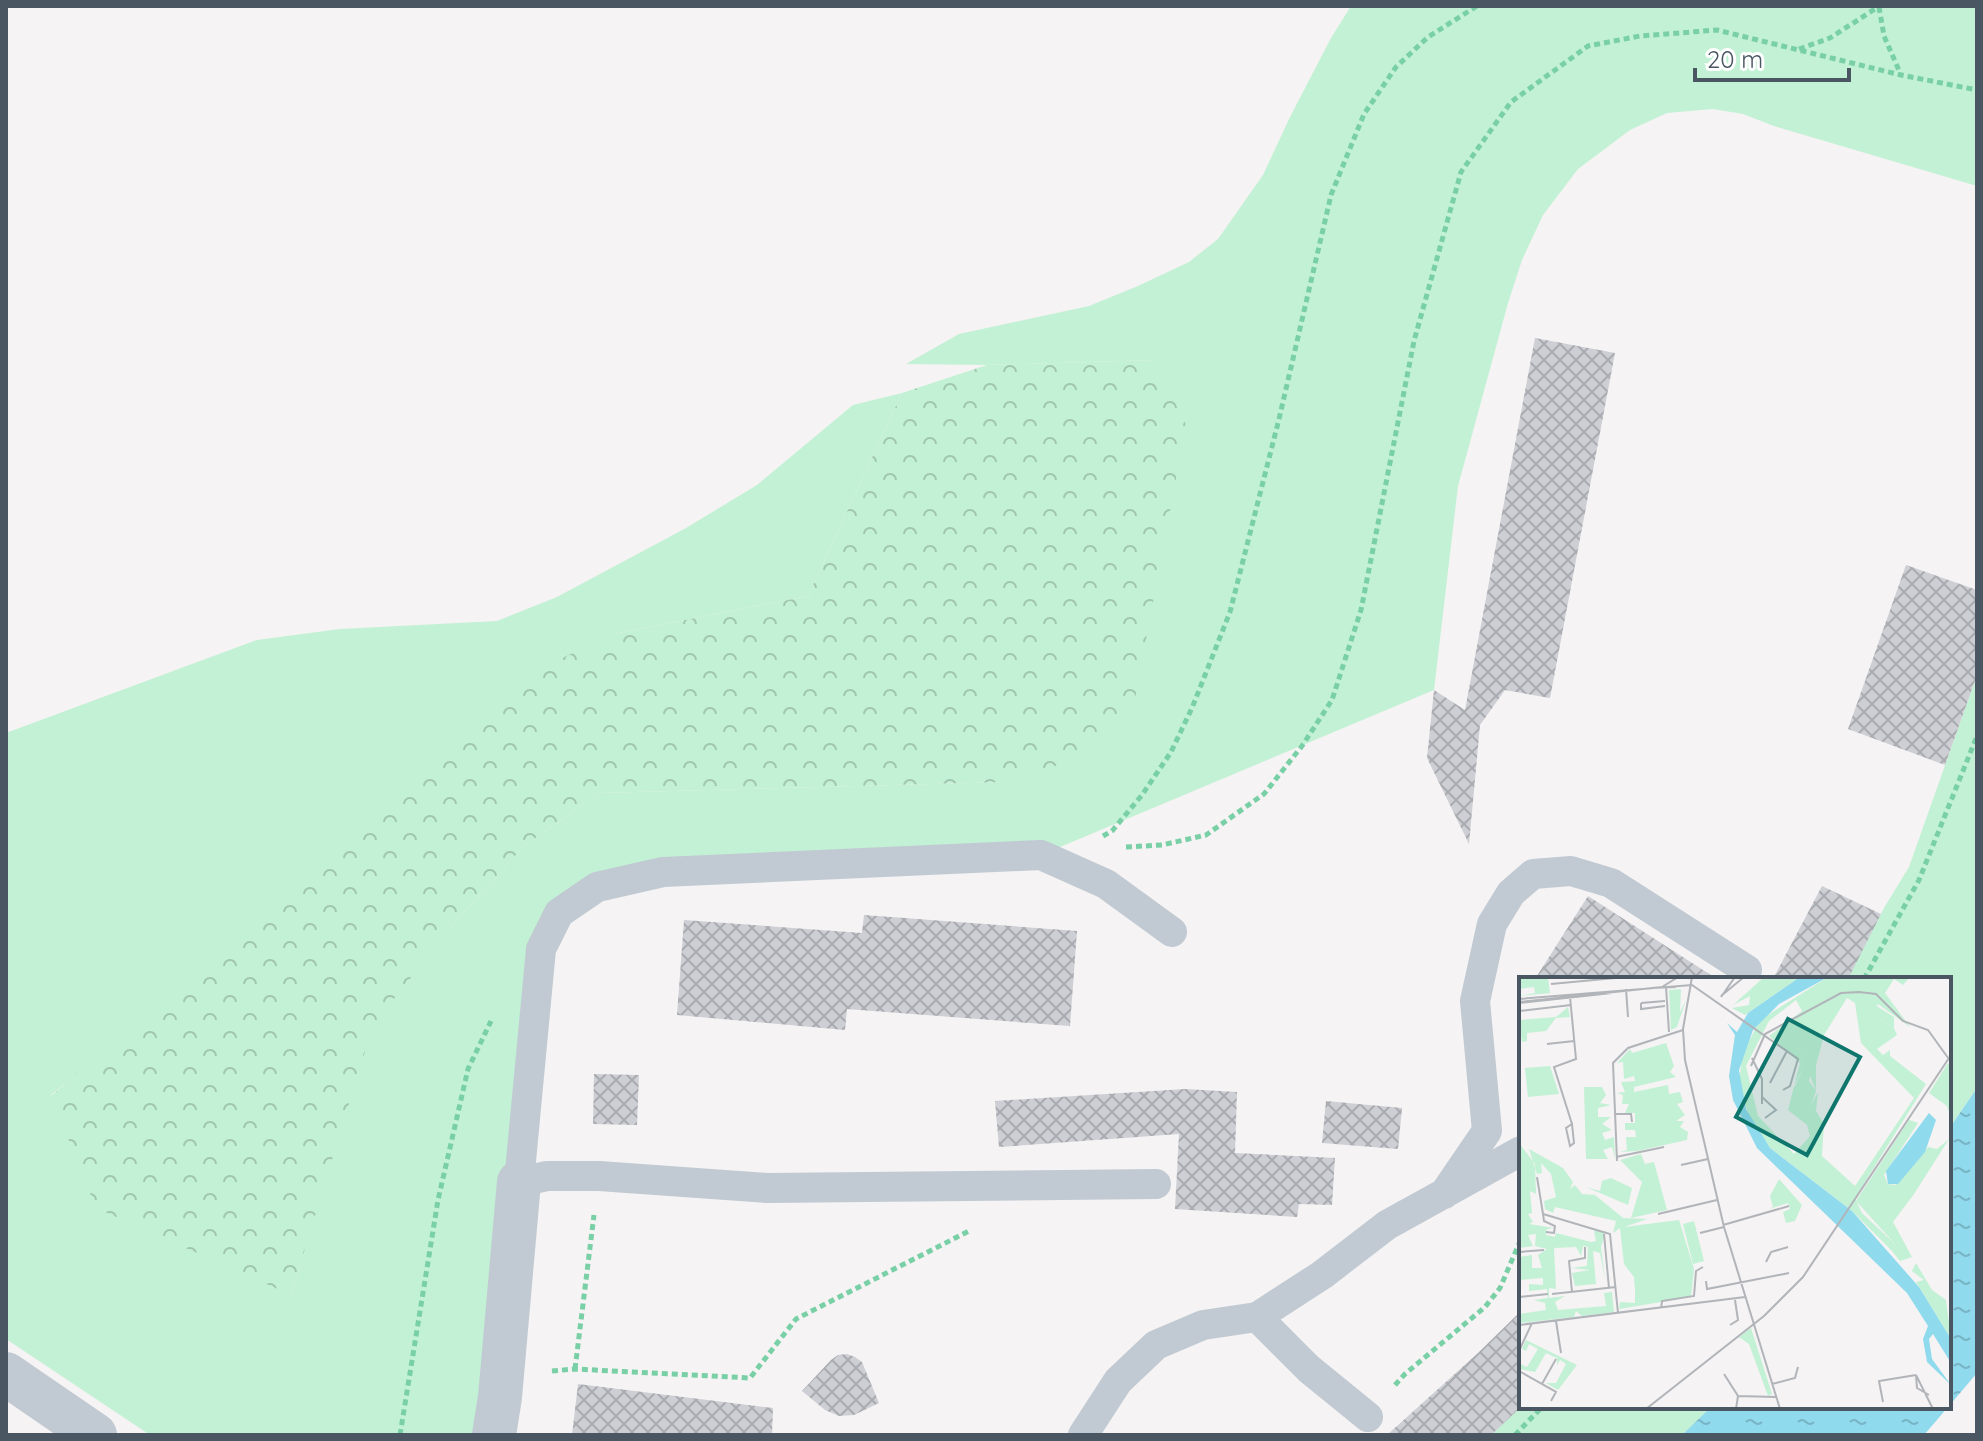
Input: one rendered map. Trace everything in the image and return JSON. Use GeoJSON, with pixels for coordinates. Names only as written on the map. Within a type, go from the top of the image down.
{"type":"FeatureCollection","features":[{"type":"Feature","properties":{"kind":"street"},"geometry":{"type":"LineString","coordinates":[[494,1435],[519,1182]]}},
{"type":"Feature","properties":{"kind":"street"},"geometry":{"type":"LineString","coordinates":[[6,1374],[95,1435]]}},
{"type":"Feature","properties":{"kind":"lane"},"geometry":{"type":"LineString","coordinates":[[1156,1184],[767,1188],[599,1176],[547,1176],[519,1182],[541,949],[559,913],[597,887],[663,872],[1041,855],[1106,884],[1172,932]]}},
{"type":"Feature","properties":{"kind":"lane"},"geometry":{"type":"LineString","coordinates":[[1444,1194],[1487,1131],[1475,1001],[1492,924],[1511,893],[1533,874],[1571,871],[1611,883],[1747,970]]}},
{"type":"Feature","properties":{"kind":"lane"},"geometry":{"type":"LineString","coordinates":[[1083,1435],[1118,1381],[1156,1345],[1203,1325],[1257,1317],[1322,1275],[1387,1225],[1519,1152]]}},
{"type":"Feature","properties":{"kind":"lane"},"geometry":{"type":"LineString","coordinates":[[1257,1317],[1309,1369],[1368,1417]]}},
{"type":"Feature","properties":{"kind":"path"},"geometry":{"type":"LineString","coordinates":[[1091,842],[1112,831],[1142,795],[1171,752],[1230,612],[1331,195],[1364,114],[1396,67],[1428,37],[1477,6]]}},
{"type":"Feature","properties":{"kind":"path"},"geometry":{"type":"LineString","coordinates":[[1798,50],[1830,38],[1879,7],[1884,36],[1901,75]]}},
{"type":"Feature","properties":{"kind":"path"},"geometry":{"type":"LineString","coordinates":[[1122,847],[1162,845],[1206,835],[1264,794],[1302,746],[1332,700],[1361,610],[1414,341],[1461,172],[1511,102],[1588,46],[1640,36],[1717,30],[1901,75],[1977,90]]}},
{"type":"Feature","properties":{"kind":"path"},"geometry":{"type":"LineString","coordinates":[[1865,977],[1919,880],[1977,736]]}},
{"type":"Feature","properties":{"kind":"path"},"geometry":{"type":"LineString","coordinates":[[400,1435],[441,1185],[468,1069],[492,1018]]}},
{"type":"Feature","properties":{"kind":"path"},"geometry":{"type":"LineString","coordinates":[[599,1176],[575,1369],[750,1378],[796,1319],[983,1224]]}},
{"type":"Feature","properties":{"kind":"path"},"geometry":{"type":"LineString","coordinates":[[1368,1417],[1405,1374],[1485,1307],[1500,1288],[1519,1244]]}},
{"type":"Feature","properties":{"kind":"path"},"geometry":{"type":"LineString","coordinates":[[1515,1435],[1540,1409]]}},
{"type":"Feature","properties":{"kind":"green space"},"geometry":{"type":"Polygon","coordinates":[[[1351,6],[1977,6],[1977,186],[1743,114],[1713,109],[1667,113],[1630,130],[1578,169],[1543,215],[1522,260],[1458,486],[1434,690],[1041,855],[663,872],[559,913],[476,1435],[150,1435],[6,1339],[6,733],[257,640],[340,629],[497,621],[557,597],[686,528],[757,485],[853,405],[902,393],[808,596],[614,634],[51,1095],[291,1295],[372,1025],[452,926],[523,847],[599,793],[1006,782],[1154,360],[906,364],[959,334],[1089,306],[1189,262],[1218,239],[1263,175],[1331,38],[1351,6]]]}},
{"type":"Feature","properties":{"kind":"green space"},"geometry":{"type":"Polygon","coordinates":[[[1154,360],[1186,425],[1134,704],[1086,756],[1006,782],[599,793],[523,847],[452,926],[373,1025],[291,1295],[96,1208],[51,1096],[530,673],[614,634],[808,596],[902,393],[987,365],[1154,360]]]}},
{"type":"Feature","properties":{"kind":"green space"},"geometry":{"type":"Polygon","coordinates":[[[1977,675],[1977,1088],[1951,1126],[1951,977],[1847,977],[1909,867],[1977,675]]]}},
{"type":"Feature","properties":{"kind":"green space"},"geometry":{"type":"Polygon","coordinates":[[[1519,1409],[1709,1409],[1682,1435],[1491,1435],[1519,1409]]]}},
{"type":"Feature","properties":{"kind":"water"},"geometry":{"type":"Polygon","coordinates":[[[1977,1088],[1977,1373],[1951,1404],[1951,1126],[1977,1088]]]}},
{"type":"Feature","properties":{"kind":"water"},"geometry":{"type":"Polygon","coordinates":[[[1709,1409],[1946,1409],[1924,1435],[1682,1435],[1709,1409]]]}},
{"type":"Feature","properties":{"kind":"building"},"geometry":{"type":"Polygon","coordinates":[[[1535,338],[1615,353],[1550,698],[1505,690],[1480,725],[1469,844],[1427,758],[1434,690],[1465,710],[1535,338]]]}},
{"type":"Feature","properties":{"kind":"building"},"geometry":{"type":"Polygon","coordinates":[[[1906,565],[1977,590],[1977,675],[1945,765],[1848,729],[1906,565]]]}},
{"type":"Feature","properties":{"kind":"building"},"geometry":{"type":"Polygon","coordinates":[[[1822,886],[1881,914],[1849,977],[1774,977],[1822,886]]]}},
{"type":"Feature","properties":{"kind":"building"},"geometry":{"type":"Polygon","coordinates":[[[1588,896],[1714,977],[1536,977],[1588,896]]]}},
{"type":"Feature","properties":{"kind":"building"},"geometry":{"type":"Polygon","coordinates":[[[864,915],[1077,931],[1070,1026],[847,1009],[845,1030],[677,1015],[684,920],[862,933],[864,915]]]}},
{"type":"Feature","properties":{"kind":"building"},"geometry":{"type":"Polygon","coordinates":[[[594,1074],[639,1075],[637,1125],[593,1124],[594,1074]]]}},
{"type":"Feature","properties":{"kind":"building"},"geometry":{"type":"Polygon","coordinates":[[[1185,1089],[1237,1092],[1235,1153],[1335,1158],[1332,1205],[1299,1204],[1297,1217],[1175,1209],[1179,1134],[999,1147],[995,1101],[1185,1089]]]}},
{"type":"Feature","properties":{"kind":"building"},"geometry":{"type":"Polygon","coordinates":[[[1326,1101],[1402,1108],[1398,1149],[1322,1143],[1326,1101]]]}},
{"type":"Feature","properties":{"kind":"building"},"geometry":{"type":"Polygon","coordinates":[[[1519,1313],[1519,1409],[1491,1435],[1387,1435],[1519,1313]]]}},
{"type":"Feature","properties":{"kind":"building"},"geometry":{"type":"Polygon","coordinates":[[[847,1354],[862,1362],[879,1403],[854,1415],[839,1416],[825,1410],[802,1391],[831,1360],[847,1354]]]}},
{"type":"Feature","properties":{"kind":"building"},"geometry":{"type":"Polygon","coordinates":[[[578,1384],[773,1408],[772,1435],[572,1435],[578,1384]]]}}]}
